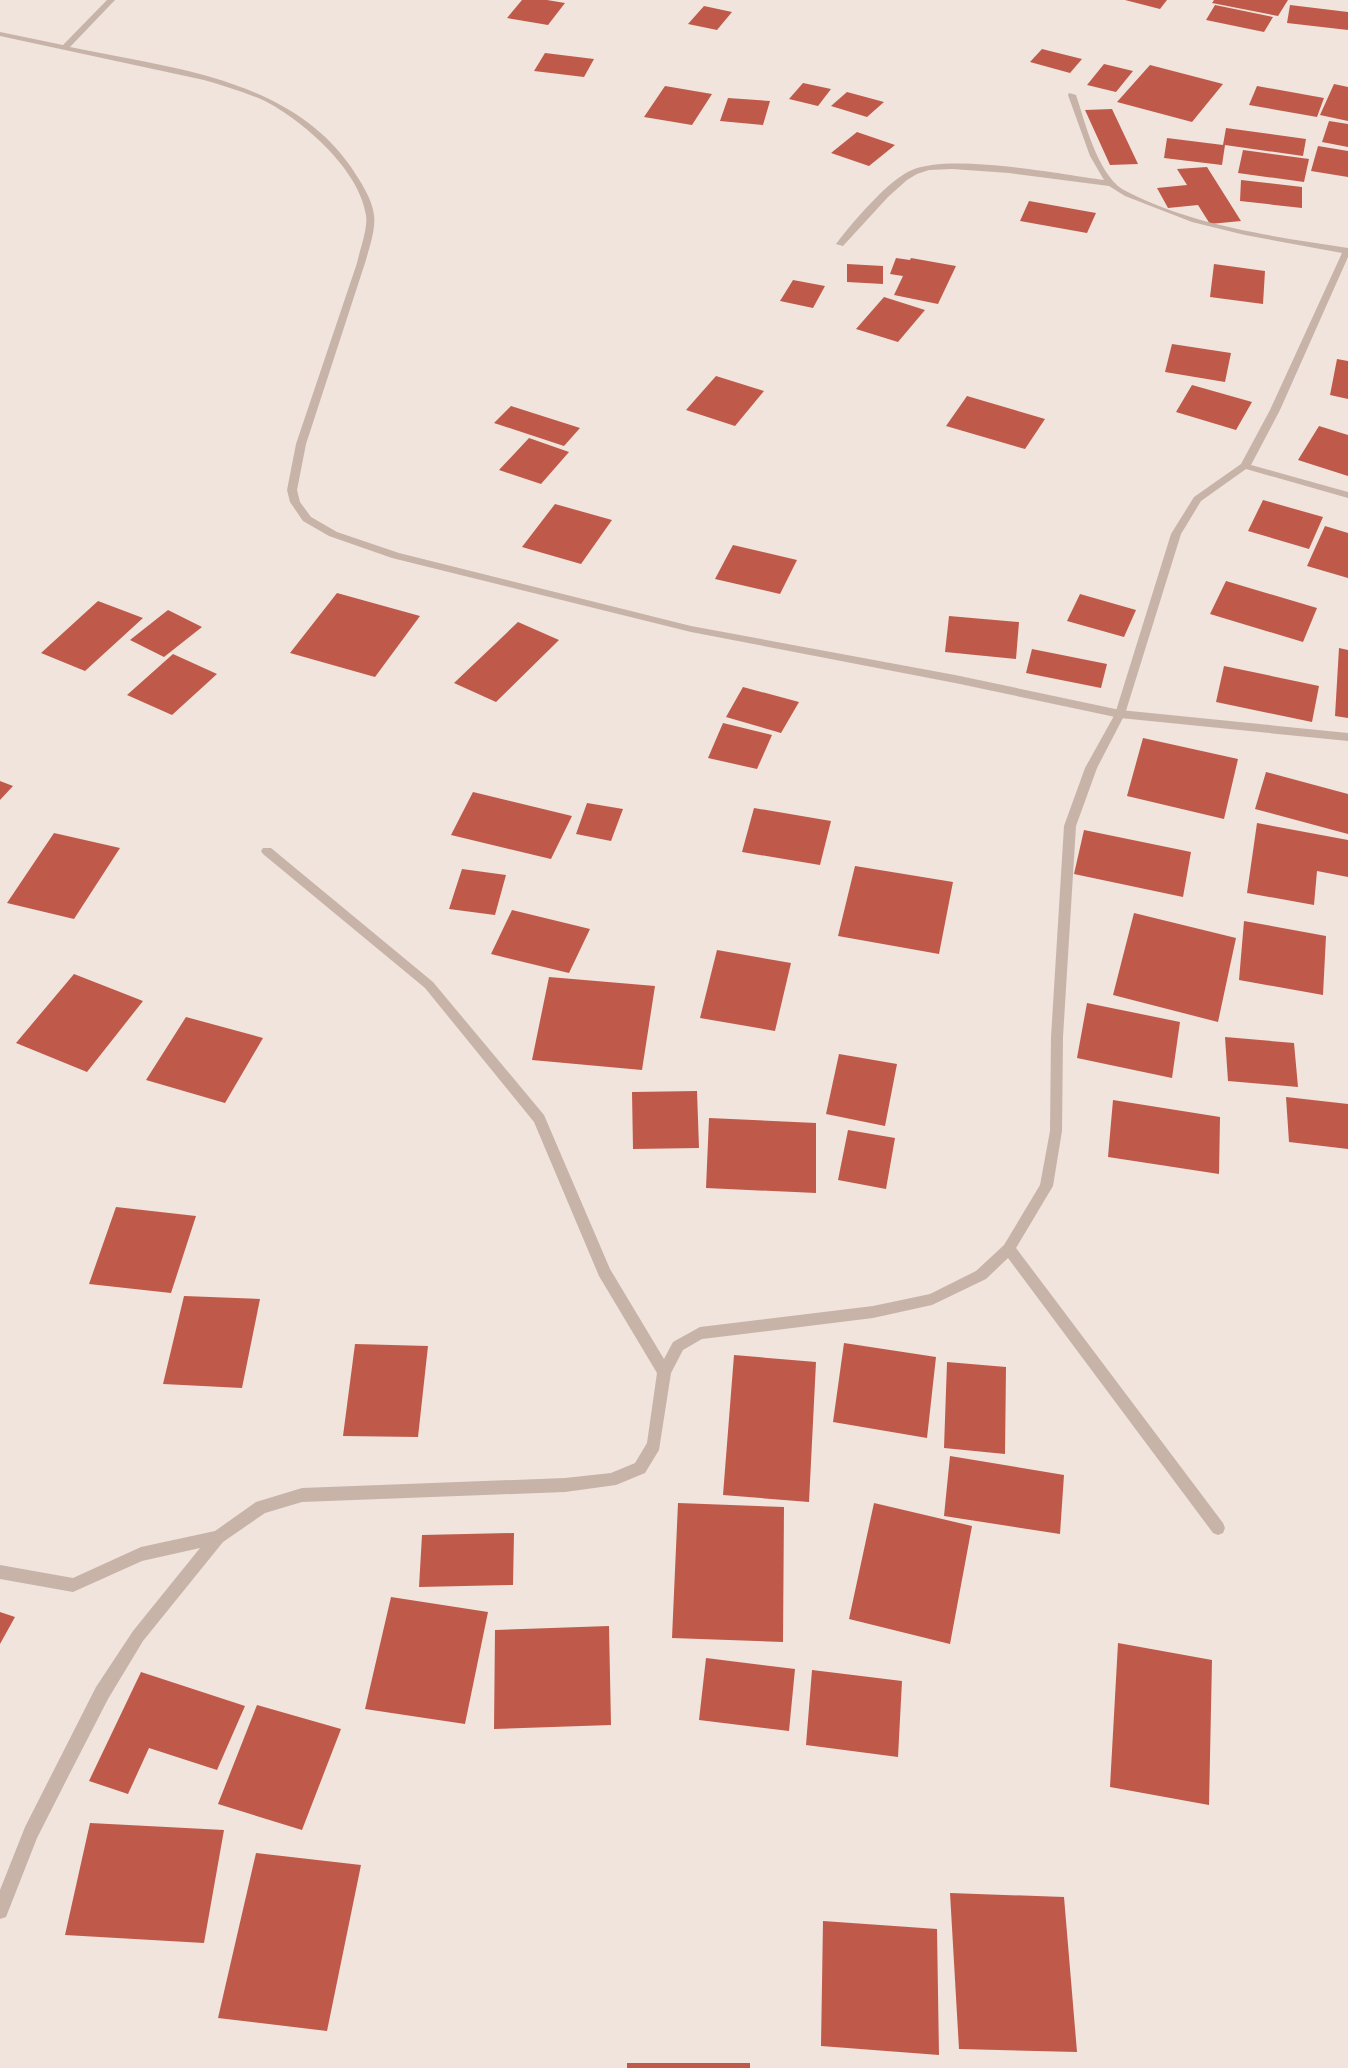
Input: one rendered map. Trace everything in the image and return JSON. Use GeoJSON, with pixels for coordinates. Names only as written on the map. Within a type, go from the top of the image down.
{"type":"FeatureCollection","features":[{"type":"Feature","properties":{"kind":"street"},"geometry":{"type":"LineString","coordinates":[[64,48],[111,0]]}},
{"type":"Feature","properties":{"kind":"street"},"geometry":{"type":"LineString","coordinates":[[0,34],[205,78],[237,87],[268,100],[287,110],[328,144],[358,185],[370,215],[368,232],[361,263],[301,444],[292,490],[295,502],[307,519],[333,534],[396,556],[691,629],[955,679],[1120,714],[1348,738]]}},
{"type":"Feature","properties":{"kind":"street"},"geometry":{"type":"LineString","coordinates":[[1072,95],[1086,136],[1111,184]]}},
{"type":"Feature","properties":{"kind":"street"},"geometry":{"type":"LineString","coordinates":[[0,1911],[31,1833],[102,1693],[138,1636],[218,1537],[261,1507],[302,1495],[565,1485],[611,1480],[640,1468],[654,1445],[664,1372],[678,1346],[700,1333],[873,1312],[932,1299],[981,1276],[1009,1249],[1046,1186],[1056,1131],[1057,1037],[1070,826],[1091,768],[1120,714],[1176,534],[1197,499],[1245,466],[1275,410],[1343,258],[1348,251],[1208,225],[1166,212],[1125,193],[1111,184],[975,168],[945,167],[914,172],[888,193],[840,244]]}},
{"type":"Feature","properties":{"kind":"street"},"geometry":{"type":"LineString","coordinates":[[1245,466],[1348,495]]}},
{"type":"Feature","properties":{"kind":"street"},"geometry":{"type":"LineString","coordinates":[[266,852],[429,986],[539,1118],[604,1272],[664,1372]]}},
{"type":"Feature","properties":{"kind":"street"},"geometry":{"type":"LineString","coordinates":[[1009,1249],[1218,1528]]}},
{"type":"Feature","properties":{"kind":"street"},"geometry":{"type":"LineString","coordinates":[[0,1572],[73,1585],[141,1554],[218,1537]]}},
{"type":"Feature","properties":{"kind":"building"},"geometry":{"type":"Polygon","coordinates":[[[522,0],[547,0],[565,3],[548,25],[507,18],[522,0]]]}},
{"type":"Feature","properties":{"kind":"building"},"geometry":{"type":"Polygon","coordinates":[[[1125,0],[1167,0],[1160,9],[1125,0]]]}},
{"type":"Feature","properties":{"kind":"building"},"geometry":{"type":"Polygon","coordinates":[[[1214,0],[1288,0],[1278,16],[1212,3],[1214,0]]]}},
{"type":"Feature","properties":{"kind":"building"},"geometry":{"type":"Polygon","coordinates":[[[1215,5],[1273,17],[1264,32],[1206,20],[1215,5]]]}},
{"type":"Feature","properties":{"kind":"building"},"geometry":{"type":"Polygon","coordinates":[[[1290,5],[1348,12],[1348,30],[1287,23],[1290,5]]]}},
{"type":"Feature","properties":{"kind":"building"},"geometry":{"type":"Polygon","coordinates":[[[704,6],[732,12],[717,30],[688,24],[704,6]]]}},
{"type":"Feature","properties":{"kind":"building"},"geometry":{"type":"Polygon","coordinates":[[[1042,49],[1082,59],[1070,73],[1030,62],[1042,49]]]}},
{"type":"Feature","properties":{"kind":"building"},"geometry":{"type":"Polygon","coordinates":[[[545,53],[594,59],[584,77],[534,71],[545,53]]]}},
{"type":"Feature","properties":{"kind":"building"},"geometry":{"type":"Polygon","coordinates":[[[1104,64],[1133,71],[1116,92],[1087,85],[1104,64]]]}},
{"type":"Feature","properties":{"kind":"building"},"geometry":{"type":"Polygon","coordinates":[[[1150,65],[1223,84],[1192,122],[1117,102],[1150,65]]]}},
{"type":"Feature","properties":{"kind":"building"},"geometry":{"type":"Polygon","coordinates":[[[803,83],[831,89],[818,106],[789,99],[803,83]]]}},
{"type":"Feature","properties":{"kind":"building"},"geometry":{"type":"Polygon","coordinates":[[[1334,84],[1348,87],[1348,121],[1320,115],[1334,84]]]}},
{"type":"Feature","properties":{"kind":"building"},"geometry":{"type":"Polygon","coordinates":[[[665,86],[712,94],[692,125],[644,117],[665,86]]]}},
{"type":"Feature","properties":{"kind":"building"},"geometry":{"type":"Polygon","coordinates":[[[1257,86],[1324,98],[1317,117],[1249,105],[1257,86]]]}},
{"type":"Feature","properties":{"kind":"building"},"geometry":{"type":"Polygon","coordinates":[[[847,92],[884,102],[867,117],[831,106],[847,92]]]}},
{"type":"Feature","properties":{"kind":"building"},"geometry":{"type":"Polygon","coordinates":[[[728,98],[770,101],[763,125],[720,121],[728,98]]]}},
{"type":"Feature","properties":{"kind":"building"},"geometry":{"type":"Polygon","coordinates":[[[1112,109],[1138,164],[1110,165],[1085,110],[1112,109]]]}},
{"type":"Feature","properties":{"kind":"building"},"geometry":{"type":"Polygon","coordinates":[[[1329,121],[1348,124],[1348,147],[1322,142],[1329,121]]]}},
{"type":"Feature","properties":{"kind":"building"},"geometry":{"type":"Polygon","coordinates":[[[1226,128],[1306,139],[1303,156],[1225,145],[1222,165],[1164,158],[1167,138],[1223,145],[1226,128]]]}},
{"type":"Feature","properties":{"kind":"building"},"geometry":{"type":"Polygon","coordinates":[[[857,132],[895,145],[869,166],[831,153],[857,132]]]}},
{"type":"Feature","properties":{"kind":"building"},"geometry":{"type":"Polygon","coordinates":[[[1318,146],[1348,151],[1348,177],[1311,171],[1318,146]]]}},
{"type":"Feature","properties":{"kind":"building"},"geometry":{"type":"Polygon","coordinates":[[[1243,150],[1309,159],[1304,182],[1238,173],[1243,150]]]}},
{"type":"Feature","properties":{"kind":"building"},"geometry":{"type":"Polygon","coordinates":[[[1207,167],[1241,221],[1210,224],[1198,205],[1168,208],[1157,188],[1187,185],[1177,169],[1207,167]]]}},
{"type":"Feature","properties":{"kind":"building"},"geometry":{"type":"Polygon","coordinates":[[[1241,180],[1302,187],[1302,208],[1240,201],[1241,180]]]}},
{"type":"Feature","properties":{"kind":"building"},"geometry":{"type":"Polygon","coordinates":[[[1029,201],[1096,213],[1087,233],[1020,221],[1029,201]]]}},
{"type":"Feature","properties":{"kind":"building"},"geometry":{"type":"Polygon","coordinates":[[[896,258],[910,260],[911,258],[956,266],[938,304],[894,295],[903,276],[890,274],[896,258]]]}},
{"type":"Feature","properties":{"kind":"building"},"geometry":{"type":"Polygon","coordinates":[[[847,264],[883,266],[883,284],[847,282],[847,264]]]}},
{"type":"Feature","properties":{"kind":"building"},"geometry":{"type":"Polygon","coordinates":[[[1214,264],[1265,271],[1263,304],[1210,297],[1214,264]]]}},
{"type":"Feature","properties":{"kind":"building"},"geometry":{"type":"Polygon","coordinates":[[[793,280],[825,286],[813,308],[780,301],[793,280]]]}},
{"type":"Feature","properties":{"kind":"building"},"geometry":{"type":"Polygon","coordinates":[[[884,297],[925,310],[898,342],[856,329],[884,297]]]}},
{"type":"Feature","properties":{"kind":"building"},"geometry":{"type":"Polygon","coordinates":[[[1172,344],[1231,353],[1225,382],[1165,372],[1172,344]]]}},
{"type":"Feature","properties":{"kind":"building"},"geometry":{"type":"Polygon","coordinates":[[[1337,359],[1348,361],[1348,399],[1330,395],[1337,359]]]}},
{"type":"Feature","properties":{"kind":"building"},"geometry":{"type":"Polygon","coordinates":[[[716,376],[764,391],[735,426],[686,410],[716,376]]]}},
{"type":"Feature","properties":{"kind":"building"},"geometry":{"type":"Polygon","coordinates":[[[1192,385],[1252,402],[1236,430],[1176,412],[1192,385]]]}},
{"type":"Feature","properties":{"kind":"building"},"geometry":{"type":"Polygon","coordinates":[[[967,396],[1045,419],[1025,449],[946,426],[967,396]]]}},
{"type":"Feature","properties":{"kind":"building"},"geometry":{"type":"Polygon","coordinates":[[[511,406],[580,428],[564,446],[494,423],[511,406]]]}},
{"type":"Feature","properties":{"kind":"building"},"geometry":{"type":"Polygon","coordinates":[[[1319,426],[1348,435],[1348,476],[1298,460],[1319,426]]]}},
{"type":"Feature","properties":{"kind":"building"},"geometry":{"type":"Polygon","coordinates":[[[529,438],[569,452],[541,484],[499,470],[529,438]]]}},
{"type":"Feature","properties":{"kind":"building"},"geometry":{"type":"Polygon","coordinates":[[[1263,500],[1323,517],[1309,549],[1248,531],[1263,500]]]}},
{"type":"Feature","properties":{"kind":"building"},"geometry":{"type":"Polygon","coordinates":[[[555,504],[612,520],[581,564],[522,547],[555,504]]]}},
{"type":"Feature","properties":{"kind":"building"},"geometry":{"type":"Polygon","coordinates":[[[1325,526],[1348,533],[1348,578],[1307,566],[1325,526]]]}},
{"type":"Feature","properties":{"kind":"building"},"geometry":{"type":"Polygon","coordinates":[[[733,545],[797,560],[780,594],[715,579],[733,545]]]}},
{"type":"Feature","properties":{"kind":"building"},"geometry":{"type":"Polygon","coordinates":[[[1226,581],[1317,608],[1303,642],[1210,614],[1226,581]]]}},
{"type":"Feature","properties":{"kind":"building"},"geometry":{"type":"Polygon","coordinates":[[[337,593],[420,616],[375,677],[290,653],[337,593]]]}},
{"type":"Feature","properties":{"kind":"building"},"geometry":{"type":"Polygon","coordinates":[[[1080,594],[1136,610],[1124,637],[1067,621],[1080,594]]]}},
{"type":"Feature","properties":{"kind":"building"},"geometry":{"type":"Polygon","coordinates":[[[98,601],[143,618],[85,671],[41,653],[98,601]]]}},
{"type":"Feature","properties":{"kind":"building"},"geometry":{"type":"Polygon","coordinates":[[[168,610],[202,627],[164,657],[130,640],[168,610]]]}},
{"type":"Feature","properties":{"kind":"building"},"geometry":{"type":"Polygon","coordinates":[[[949,616],[1019,622],[1016,659],[945,652],[949,616]]]}},
{"type":"Feature","properties":{"kind":"building"},"geometry":{"type":"Polygon","coordinates":[[[518,622],[559,640],[496,702],[454,683],[518,622]]]}},
{"type":"Feature","properties":{"kind":"building"},"geometry":{"type":"Polygon","coordinates":[[[1339,648],[1348,650],[1348,718],[1335,716],[1339,648]]]}},
{"type":"Feature","properties":{"kind":"building"},"geometry":{"type":"Polygon","coordinates":[[[1032,649],[1107,664],[1101,688],[1026,673],[1032,649]]]}},
{"type":"Feature","properties":{"kind":"building"},"geometry":{"type":"Polygon","coordinates":[[[173,654],[217,674],[172,715],[127,695],[173,654]]]}},
{"type":"Feature","properties":{"kind":"building"},"geometry":{"type":"Polygon","coordinates":[[[1224,666],[1319,686],[1312,722],[1216,702],[1224,666]]]}},
{"type":"Feature","properties":{"kind":"building"},"geometry":{"type":"Polygon","coordinates":[[[743,687],[799,702],[781,733],[726,717],[743,687]]]}},
{"type":"Feature","properties":{"kind":"building"},"geometry":{"type":"Polygon","coordinates":[[[723,723],[772,735],[757,769],[708,758],[723,723]]]}},
{"type":"Feature","properties":{"kind":"building"},"geometry":{"type":"Polygon","coordinates":[[[1143,738],[1238,759],[1224,819],[1127,796],[1143,738]]]}},
{"type":"Feature","properties":{"kind":"building"},"geometry":{"type":"Polygon","coordinates":[[[1266,772],[1348,794],[1348,834],[1255,809],[1266,772]]]}},
{"type":"Feature","properties":{"kind":"building"},"geometry":{"type":"Polygon","coordinates":[[[0,781],[13,786],[0,800],[0,781]]]}},
{"type":"Feature","properties":{"kind":"building"},"geometry":{"type":"Polygon","coordinates":[[[473,792],[572,816],[551,859],[451,835],[473,792]]]}},
{"type":"Feature","properties":{"kind":"building"},"geometry":{"type":"Polygon","coordinates":[[[587,803],[623,809],[611,841],[576,834],[587,803]]]}},
{"type":"Feature","properties":{"kind":"building"},"geometry":{"type":"Polygon","coordinates":[[[754,808],[831,821],[820,865],[742,852],[754,808]]]}},
{"type":"Feature","properties":{"kind":"building"},"geometry":{"type":"Polygon","coordinates":[[[1257,823],[1348,840],[1348,877],[1317,871],[1314,905],[1247,893],[1257,823]]]}},
{"type":"Feature","properties":{"kind":"building"},"geometry":{"type":"Polygon","coordinates":[[[1084,830],[1191,852],[1183,897],[1074,874],[1084,830]]]}},
{"type":"Feature","properties":{"kind":"building"},"geometry":{"type":"Polygon","coordinates":[[[54,833],[120,848],[74,919],[7,903],[54,833]]]}},
{"type":"Feature","properties":{"kind":"building"},"geometry":{"type":"Polygon","coordinates":[[[855,866],[953,882],[939,954],[838,936],[855,866]]]}},
{"type":"Feature","properties":{"kind":"building"},"geometry":{"type":"Polygon","coordinates":[[[462,869],[506,875],[495,915],[449,909],[462,869]]]}},
{"type":"Feature","properties":{"kind":"building"},"geometry":{"type":"Polygon","coordinates":[[[512,910],[590,929],[569,973],[491,954],[512,910]]]}},
{"type":"Feature","properties":{"kind":"building"},"geometry":{"type":"Polygon","coordinates":[[[1134,913],[1236,938],[1218,1022],[1113,995],[1134,913]]]}},
{"type":"Feature","properties":{"kind":"building"},"geometry":{"type":"Polygon","coordinates":[[[1244,921],[1326,936],[1323,995],[1239,980],[1244,921]]]}},
{"type":"Feature","properties":{"kind":"building"},"geometry":{"type":"Polygon","coordinates":[[[717,950],[791,963],[775,1031],[700,1018],[717,950]]]}},
{"type":"Feature","properties":{"kind":"building"},"geometry":{"type":"Polygon","coordinates":[[[74,974],[143,1001],[87,1072],[16,1043],[74,974]]]}},
{"type":"Feature","properties":{"kind":"building"},"geometry":{"type":"Polygon","coordinates":[[[549,977],[655,986],[642,1070],[532,1060],[549,977]]]}},
{"type":"Feature","properties":{"kind":"building"},"geometry":{"type":"Polygon","coordinates":[[[1087,1003],[1180,1022],[1172,1078],[1077,1058],[1087,1003]]]}},
{"type":"Feature","properties":{"kind":"building"},"geometry":{"type":"Polygon","coordinates":[[[186,1017],[263,1038],[225,1103],[146,1080],[186,1017]]]}},
{"type":"Feature","properties":{"kind":"building"},"geometry":{"type":"Polygon","coordinates":[[[1225,1037],[1294,1043],[1298,1087],[1228,1081],[1225,1037]]]}},
{"type":"Feature","properties":{"kind":"building"},"geometry":{"type":"Polygon","coordinates":[[[839,1054],[897,1064],[885,1126],[826,1114],[839,1054]]]}},
{"type":"Feature","properties":{"kind":"building"},"geometry":{"type":"Polygon","coordinates":[[[697,1091],[699,1148],[633,1149],[632,1092],[697,1091]]]}},
{"type":"Feature","properties":{"kind":"building"},"geometry":{"type":"Polygon","coordinates":[[[1286,1097],[1348,1104],[1348,1149],[1289,1142],[1286,1097]]]}},
{"type":"Feature","properties":{"kind":"building"},"geometry":{"type":"Polygon","coordinates":[[[1113,1100],[1220,1117],[1219,1174],[1108,1157],[1113,1100]]]}},
{"type":"Feature","properties":{"kind":"building"},"geometry":{"type":"Polygon","coordinates":[[[709,1118],[816,1123],[816,1193],[706,1188],[709,1118]]]}},
{"type":"Feature","properties":{"kind":"building"},"geometry":{"type":"Polygon","coordinates":[[[848,1130],[895,1138],[886,1189],[838,1180],[848,1130]]]}},
{"type":"Feature","properties":{"kind":"building"},"geometry":{"type":"Polygon","coordinates":[[[116,1207],[196,1216],[171,1293],[89,1284],[116,1207]]]}},
{"type":"Feature","properties":{"kind":"building"},"geometry":{"type":"Polygon","coordinates":[[[184,1296],[260,1299],[242,1388],[163,1384],[184,1296]]]}},
{"type":"Feature","properties":{"kind":"building"},"geometry":{"type":"Polygon","coordinates":[[[844,1343],[936,1357],[927,1438],[833,1422],[844,1343]]]}},
{"type":"Feature","properties":{"kind":"building"},"geometry":{"type":"Polygon","coordinates":[[[355,1344],[428,1346],[418,1437],[343,1436],[355,1344]]]}},
{"type":"Feature","properties":{"kind":"building"},"geometry":{"type":"Polygon","coordinates":[[[734,1355],[816,1362],[809,1502],[723,1495],[734,1355]]]}},
{"type":"Feature","properties":{"kind":"building"},"geometry":{"type":"Polygon","coordinates":[[[947,1362],[1006,1367],[1005,1454],[944,1448],[947,1362]]]}},
{"type":"Feature","properties":{"kind":"building"},"geometry":{"type":"Polygon","coordinates":[[[950,1456],[1064,1475],[1060,1534],[944,1516],[950,1456]]]}},
{"type":"Feature","properties":{"kind":"building"},"geometry":{"type":"Polygon","coordinates":[[[678,1503],[784,1507],[783,1642],[672,1638],[678,1503]]]}},
{"type":"Feature","properties":{"kind":"building"},"geometry":{"type":"Polygon","coordinates":[[[874,1503],[972,1526],[950,1644],[849,1619],[874,1503]]]}},
{"type":"Feature","properties":{"kind":"building"},"geometry":{"type":"Polygon","coordinates":[[[514,1533],[513,1585],[419,1587],[422,1535],[514,1533]]]}},
{"type":"Feature","properties":{"kind":"building"},"geometry":{"type":"Polygon","coordinates":[[[391,1597],[488,1612],[465,1724],[365,1709],[391,1597]]]}},
{"type":"Feature","properties":{"kind":"building"},"geometry":{"type":"Polygon","coordinates":[[[0,1612],[15,1617],[0,1644],[0,1612]]]}},
{"type":"Feature","properties":{"kind":"building"},"geometry":{"type":"Polygon","coordinates":[[[609,1626],[611,1725],[494,1729],[495,1630],[609,1626]]]}},
{"type":"Feature","properties":{"kind":"building"},"geometry":{"type":"Polygon","coordinates":[[[1118,1643],[1212,1660],[1209,1805],[1110,1787],[1118,1643]]]}},
{"type":"Feature","properties":{"kind":"building"},"geometry":{"type":"Polygon","coordinates":[[[706,1658],[795,1669],[789,1731],[699,1720],[706,1658]]]}},
{"type":"Feature","properties":{"kind":"building"},"geometry":{"type":"Polygon","coordinates":[[[812,1670],[902,1681],[898,1757],[806,1745],[812,1670]]]}},
{"type":"Feature","properties":{"kind":"building"},"geometry":{"type":"Polygon","coordinates":[[[141,1672],[245,1706],[217,1770],[149,1748],[128,1794],[89,1781],[141,1672]]]}},
{"type":"Feature","properties":{"kind":"building"},"geometry":{"type":"Polygon","coordinates":[[[257,1705],[341,1729],[302,1830],[218,1804],[257,1705]]]}},
{"type":"Feature","properties":{"kind":"building"},"geometry":{"type":"Polygon","coordinates":[[[90,1823],[224,1830],[204,1943],[65,1935],[90,1823]]]}},
{"type":"Feature","properties":{"kind":"building"},"geometry":{"type":"Polygon","coordinates":[[[256,1853],[361,1865],[327,2031],[218,2018],[256,1853]]]}},
{"type":"Feature","properties":{"kind":"building"},"geometry":{"type":"Polygon","coordinates":[[[950,1893],[1064,1897],[1077,2052],[959,2049],[950,1893]]]}},
{"type":"Feature","properties":{"kind":"building"},"geometry":{"type":"Polygon","coordinates":[[[823,1921],[937,1929],[939,2055],[821,2046],[823,1921]]]}},
{"type":"Feature","properties":{"kind":"building"},"geometry":{"type":"Polygon","coordinates":[[[627,2063],[750,2063],[750,2068],[627,2068],[627,2063]]]}}]}
